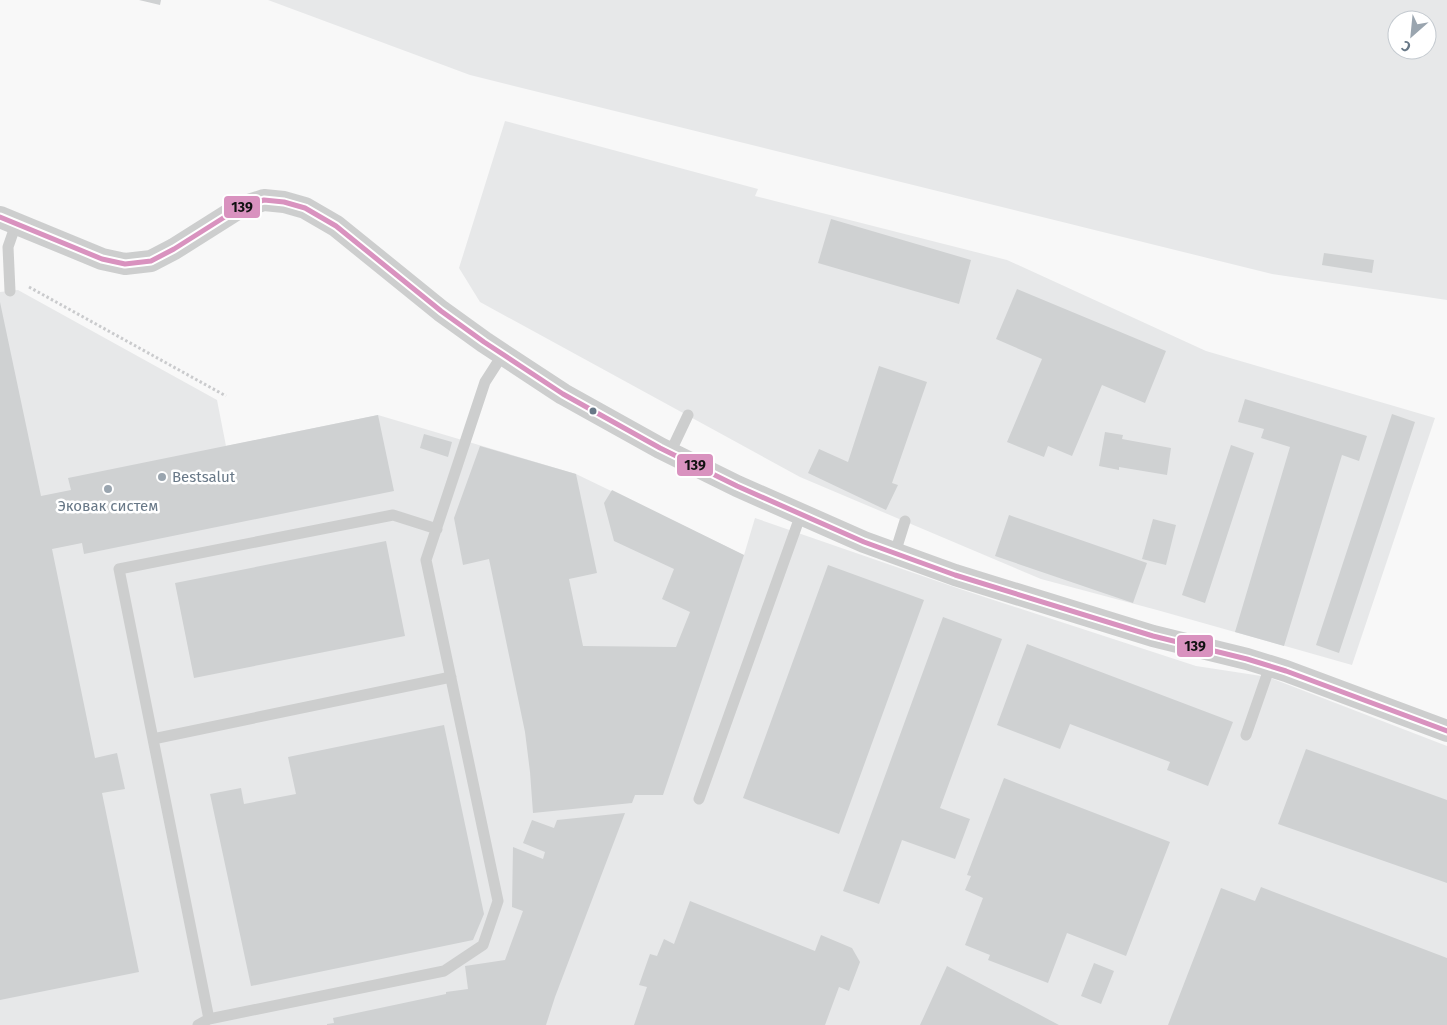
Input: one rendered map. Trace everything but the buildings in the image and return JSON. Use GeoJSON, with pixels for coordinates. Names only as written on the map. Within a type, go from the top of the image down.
{"type":"FeatureCollection","features":[{"type":"Feature","properties":{"kind":"street"},"geometry":{"type":"LineString","coordinates":[[8,220],[102,259],[125,264],[151,261],[174,249],[239,208],[264,200],[284,202],[305,208],[336,226],[440,311],[563,394],[670,454],[737,486],[864,542],[954,575],[1153,636],[1286,670],[1447,731]]}},
{"type":"Feature","properties":{"kind":"lane"},"geometry":{"type":"LineString","coordinates":[[8,220],[10,290]]}},
{"type":"Feature","properties":{"kind":"lane"},"geometry":{"type":"LineString","coordinates":[[198,1025],[209,1019],[444,971],[484,945],[498,901],[426,560],[485,382],[504,354]]}},
{"type":"Feature","properties":{"kind":"lane"},"geometry":{"type":"LineString","coordinates":[[670,454],[688,415]]}},
{"type":"Feature","properties":{"kind":"lane"},"geometry":{"type":"LineString","coordinates":[[699,799],[801,514]]}},
{"type":"Feature","properties":{"kind":"lane"},"geometry":{"type":"LineString","coordinates":[[209,1019],[119,569],[393,515],[437,529]]}},
{"type":"Feature","properties":{"kind":"lane"},"geometry":{"type":"LineString","coordinates":[[895,553],[905,521]]}},
{"type":"Feature","properties":{"kind":"lane"},"geometry":{"type":"LineString","coordinates":[[1246,735],[1270,666]]}},
{"type":"Feature","properties":{"kind":"lane"},"geometry":{"type":"LineString","coordinates":[[153,739],[451,677]]}},
{"type":"Feature","properties":{"kind":"path"},"geometry":{"type":"LineString","coordinates":[[25,285],[226,396]]}},
{"type":"Feature","properties":{"kind":"shaded area"},"geometry":{"type":"Polygon","coordinates":[[[268,0],[1447,0],[1447,300],[1272,274],[470,75],[268,0]]]}},
{"type":"Feature","properties":{"kind":"shaded area"},"geometry":{"type":"Polygon","coordinates":[[[505,121],[758,189],[755,196],[1007,260],[1206,351],[1435,418],[1352,665],[1041,579],[800,477],[480,302],[459,268],[505,121]]]}},
{"type":"Feature","properties":{"kind":"shaded area"},"geometry":{"type":"Polygon","coordinates":[[[18,290],[217,400],[226,446],[378,415],[576,474],[744,555],[755,518],[960,589],[1196,666],[1268,677],[1447,746],[1447,1025],[0,1025],[0,292],[18,290]]]}},
{"type":"Feature","properties":{"kind":"transit line","name":"139"},"geometry":{"type":"LineString","coordinates":[[0,217],[102,259],[125,264],[151,261],[174,249],[239,208],[264,200],[284,202],[305,208],[336,226],[441,311],[563,394],[660,448],[737,486],[864,542],[955,575],[1153,636],[1247,659],[1286,671],[1447,731]]}},
{"type":"Feature","properties":{"kind":"place","name":"Bestsalut"},"geometry":{"type":"Point","coordinates":[162,477]}},
{"type":"Feature","properties":{"kind":"place","name":"Эковак систем"},"geometry":{"type":"Point","coordinates":[108,489]}}]}
